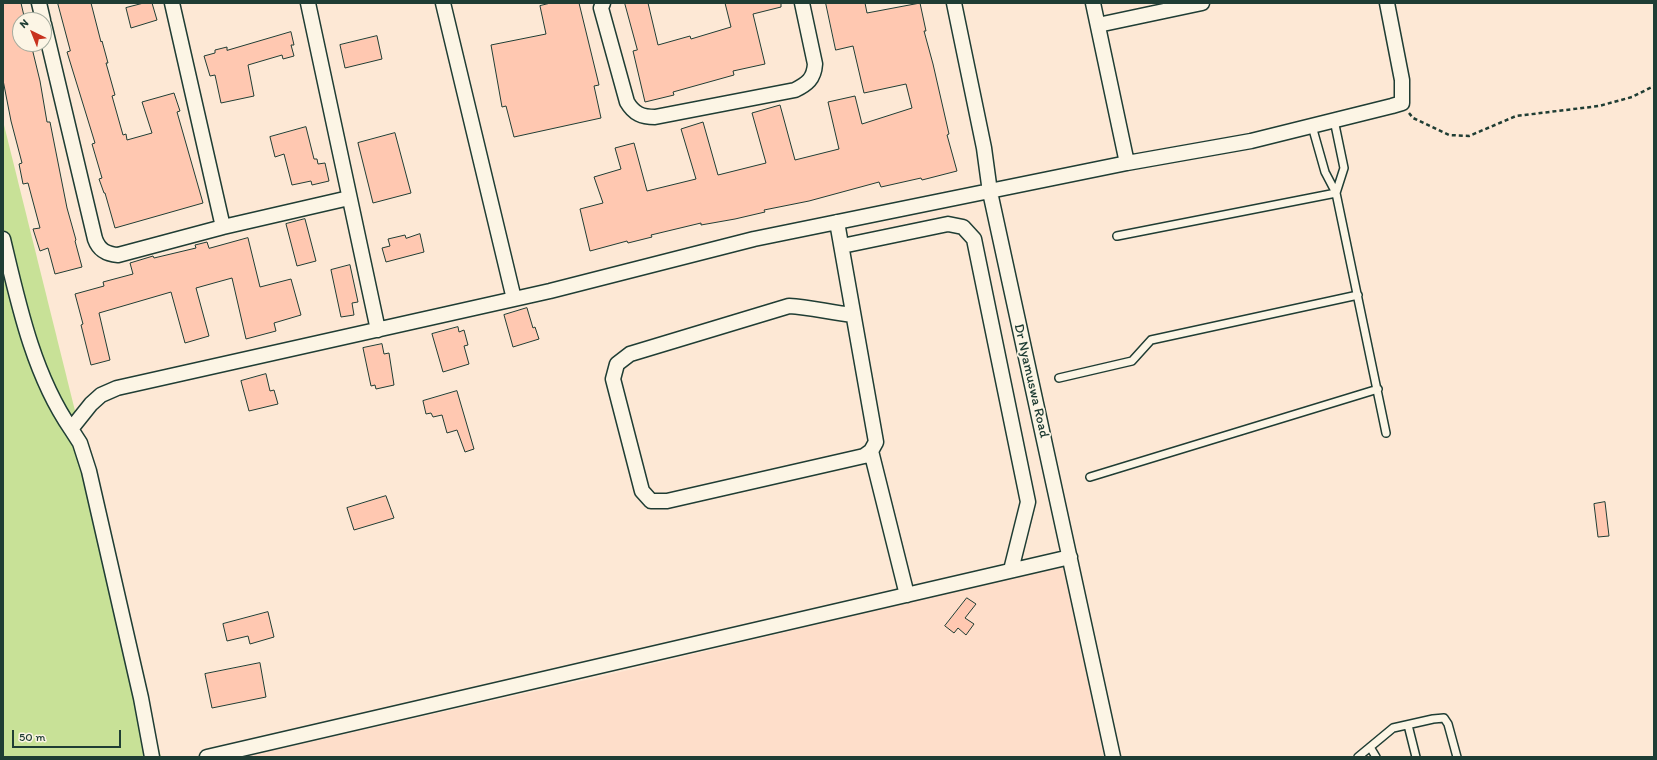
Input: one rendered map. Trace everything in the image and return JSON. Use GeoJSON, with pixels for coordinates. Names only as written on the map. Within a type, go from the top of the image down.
{"type":"FeatureCollection","features":[{"type":"Feature","properties":{"kind":"street"},"geometry":{"type":"LineString","coordinates":[[172,3],[223,227]]}},
{"type":"Feature","properties":{"kind":"street"},"geometry":{"type":"LineString","coordinates":[[308,3],[378,330]]}},
{"type":"Feature","properties":{"kind":"street"},"geometry":{"type":"LineString","coordinates":[[443,3],[514,299]]}},
{"type":"Feature","properties":{"kind":"street"},"geometry":{"type":"LineString","coordinates":[[602,3],[601,8],[627,102],[632,110],[639,115],[648,117],[655,117],[795,90],[810,81],[814,74],[815,64],[802,3]]}},
{"type":"Feature","properties":{"kind":"street","name":"Dr Nyamuswa Road"},"geometry":{"type":"LineString","coordinates":[[954,3],[984,148],[990,192],[1113,757]]}},
{"type":"Feature","properties":{"kind":"street"},"geometry":{"type":"LineString","coordinates":[[1093,3],[1127,164]]}},
{"type":"Feature","properties":{"kind":"street"},"geometry":{"type":"LineString","coordinates":[[1098,24],[1202,3]]}},
{"type":"Feature","properties":{"kind":"street"},"geometry":{"type":"LineString","coordinates":[[71,428],[91,404],[101,395],[117,388],[514,299],[754,239],[1127,164],[1251,141],[1402,103],[1402,80],[1387,3]]}},
{"type":"Feature","properties":{"kind":"street"},"geometry":{"type":"LineString","coordinates":[[51,52],[95,239],[98,246],[110,254],[118,255],[223,227],[349,198]]}},
{"type":"Feature","properties":{"kind":"street"},"geometry":{"type":"LineString","coordinates":[[837,222],[876,442],[871,451],[864,456],[675,500],[651,501],[642,491],[613,379],[617,364],[630,354],[789,306],[808,307],[830,313],[853,315]]}},
{"type":"Feature","properties":{"kind":"street"},"geometry":{"type":"LineString","coordinates":[[842,246],[948,224],[963,227],[974,239],[1028,502],[1011,570]]}},
{"type":"Feature","properties":{"kind":"street"},"geometry":{"type":"LineString","coordinates":[[3,239],[19,308],[44,380],[59,411],[80,443],[89,471],[141,698],[152,757]]}},
{"type":"Feature","properties":{"kind":"street"},"geometry":{"type":"LineString","coordinates":[[871,451],[907,595]]}},
{"type":"Feature","properties":{"kind":"street"},"geometry":{"type":"LineString","coordinates":[[207,757],[1070,557]]}},
{"type":"Feature","properties":{"kind":"lane"},"geometry":{"type":"LineString","coordinates":[[1334,120],[1344,168],[1336,193]]}},
{"type":"Feature","properties":{"kind":"lane"},"geometry":{"type":"LineString","coordinates":[[1312,126],[1325,172],[1336,193],[1386,433]]}},
{"type":"Feature","properties":{"kind":"lane"},"geometry":{"type":"LineString","coordinates":[[1116,236],[1336,193]]}},
{"type":"Feature","properties":{"kind":"lane"},"geometry":{"type":"LineString","coordinates":[[1059,378],[1132,361],[1151,340],[1358,295]]}},
{"type":"Feature","properties":{"kind":"lane"},"geometry":{"type":"LineString","coordinates":[[1090,477],[1378,389]]}},
{"type":"Feature","properties":{"kind":"lane"},"geometry":{"type":"LineString","coordinates":[[1358,757],[1393,728],[1444,718],[1448,724],[1457,757]]}},
{"type":"Feature","properties":{"kind":"lane"},"geometry":{"type":"LineString","coordinates":[[1408,725],[1416,757]]}},
{"type":"Feature","properties":{"kind":"lane"},"geometry":{"type":"LineString","coordinates":[[1370,748],[1376,757]]}},
{"type":"Feature","properties":{"kind":"path"},"geometry":{"type":"LineString","coordinates":[[1402,103],[1413,118],[1449,135],[1469,136],[1516,116],[1598,106],[1632,97],[1654,86]]}},
{"type":"Feature","properties":{"kind":"shaded area"},"geometry":{"type":"Polygon","coordinates":[[[1063,565],[1104,757],[243,757],[612,674],[1063,565]]]}},
{"type":"Feature","properties":{"kind":"green space"},"geometry":{"type":"Polygon","coordinates":[[[3,121],[161,757],[3,757],[3,121]]]}},
{"type":"Feature","properties":{"kind":"building"},"geometry":{"type":"Polygon","coordinates":[[[3,3],[21,3],[23,12],[12,12],[12,52],[33,52],[40,81],[47,122],[50,122],[67,208],[82,267],[55,274],[48,248],[40,251],[33,229],[40,228],[28,183],[23,184],[19,164],[22,163],[11,121],[3,80],[3,3]]]}},
{"type":"Feature","properties":{"kind":"building"},"geometry":{"type":"Polygon","coordinates":[[[58,3],[91,3],[108,63],[106,63],[115,95],[112,96],[123,135],[126,134],[127,140],[152,133],[142,102],[174,93],[180,111],[177,112],[203,203],[115,228],[105,193],[99,179],[102,178],[92,144],[95,143],[67,52],[70,51],[58,3]]]}},
{"type":"Feature","properties":{"kind":"building"},"geometry":{"type":"Polygon","coordinates":[[[144,3],[152,3],[157,20],[131,28],[126,8],[144,3]]]}},
{"type":"Feature","properties":{"kind":"building"},"geometry":{"type":"Polygon","coordinates":[[[551,3],[579,3],[599,85],[594,86],[601,118],[514,137],[506,106],[502,107],[491,45],[546,34],[540,6],[551,3]]]}},
{"type":"Feature","properties":{"kind":"building"},"geometry":{"type":"Polygon","coordinates":[[[625,3],[648,3],[658,45],[690,36],[691,39],[731,27],[725,3],[781,3],[781,7],[753,14],[765,64],[733,71],[734,75],[673,92],[674,95],[645,102],[633,51],[637,50],[625,3]]]}},
{"type":"Feature","properties":{"kind":"building"},"geometry":{"type":"Polygon","coordinates":[[[826,3],[865,3],[867,13],[920,3],[926,31],[924,31],[949,134],[947,135],[957,171],[922,180],[921,178],[881,187],[879,182],[809,201],[764,210],[765,212],[701,225],[701,223],[651,235],[652,237],[628,243],[627,241],[590,251],[580,209],[603,203],[594,177],[621,169],[615,148],[634,143],[647,191],[696,179],[681,129],[703,122],[718,175],[766,163],[752,113],[780,105],[795,160],[839,149],[828,102],[855,96],[862,124],[912,108],[906,84],[864,93],[853,46],[836,50],[826,3]]]}},
{"type":"Feature","properties":{"kind":"building"},"geometry":{"type":"Polygon","coordinates":[[[291,32],[294,45],[291,45],[294,56],[283,59],[282,55],[248,65],[254,96],[221,103],[215,75],[210,76],[204,56],[215,53],[215,50],[227,47],[227,50],[291,32]]]}},
{"type":"Feature","properties":{"kind":"building"},"geometry":{"type":"Polygon","coordinates":[[[377,36],[382,59],[345,68],[340,45],[377,36]]]}},
{"type":"Feature","properties":{"kind":"building"},"geometry":{"type":"Polygon","coordinates":[[[306,127],[314,159],[317,159],[318,164],[325,163],[329,181],[312,185],[311,181],[292,185],[284,154],[275,157],[270,137],[306,127]]]}},
{"type":"Feature","properties":{"kind":"building"},"geometry":{"type":"Polygon","coordinates":[[[395,133],[411,193],[373,203],[358,143],[395,133]]]}},
{"type":"Feature","properties":{"kind":"building"},"geometry":{"type":"Polygon","coordinates":[[[305,219],[316,261],[297,266],[286,224],[305,219]]]}},
{"type":"Feature","properties":{"kind":"building"},"geometry":{"type":"Polygon","coordinates":[[[420,234],[424,252],[386,262],[382,248],[390,246],[388,239],[405,235],[406,238],[420,234]]]}},
{"type":"Feature","properties":{"kind":"building"},"geometry":{"type":"Polygon","coordinates":[[[248,238],[260,287],[291,279],[301,315],[274,323],[276,331],[246,339],[232,278],[196,288],[209,336],[185,343],[171,292],[99,313],[110,360],[91,365],[81,325],[83,324],[75,294],[104,286],[103,282],[133,274],[130,263],[153,256],[154,258],[196,248],[195,245],[207,242],[209,248],[248,238]]]}},
{"type":"Feature","properties":{"kind":"building"},"geometry":{"type":"Polygon","coordinates":[[[350,265],[358,302],[352,303],[354,315],[341,317],[331,270],[350,265]]]}},
{"type":"Feature","properties":{"kind":"building"},"geometry":{"type":"Polygon","coordinates":[[[527,308],[533,328],[535,327],[539,339],[513,347],[504,315],[527,308]]]}},
{"type":"Feature","properties":{"kind":"building"},"geometry":{"type":"Polygon","coordinates":[[[458,327],[459,332],[464,330],[468,345],[464,346],[469,364],[443,372],[432,334],[458,327]]]}},
{"type":"Feature","properties":{"kind":"building"},"geometry":{"type":"Polygon","coordinates":[[[382,344],[384,354],[389,353],[394,385],[376,389],[375,385],[371,386],[363,348],[382,344]]]}},
{"type":"Feature","properties":{"kind":"building"},"geometry":{"type":"Polygon","coordinates":[[[266,374],[270,391],[274,390],[278,404],[249,411],[241,381],[266,374]]]}},
{"type":"Feature","properties":{"kind":"building"},"geometry":{"type":"Polygon","coordinates":[[[457,391],[474,449],[465,452],[457,430],[447,433],[442,415],[433,417],[431,413],[426,414],[423,401],[457,391]]]}},
{"type":"Feature","properties":{"kind":"building"},"geometry":{"type":"Polygon","coordinates":[[[386,496],[394,518],[354,530],[347,508],[386,496]]]}},
{"type":"Feature","properties":{"kind":"building"},"geometry":{"type":"Polygon","coordinates":[[[1605,502],[1609,536],[1598,537],[1594,504],[1605,502]]]}},
{"type":"Feature","properties":{"kind":"building"},"geometry":{"type":"Polygon","coordinates":[[[967,598],[976,604],[965,618],[974,624],[966,635],[958,628],[954,633],[945,626],[967,598]]]}},
{"type":"Feature","properties":{"kind":"building"},"geometry":{"type":"Polygon","coordinates":[[[268,612],[274,637],[250,644],[248,636],[227,641],[223,624],[268,612]]]}},
{"type":"Feature","properties":{"kind":"building"},"geometry":{"type":"Polygon","coordinates":[[[260,663],[266,697],[212,708],[205,674],[260,663]]]}}]}
